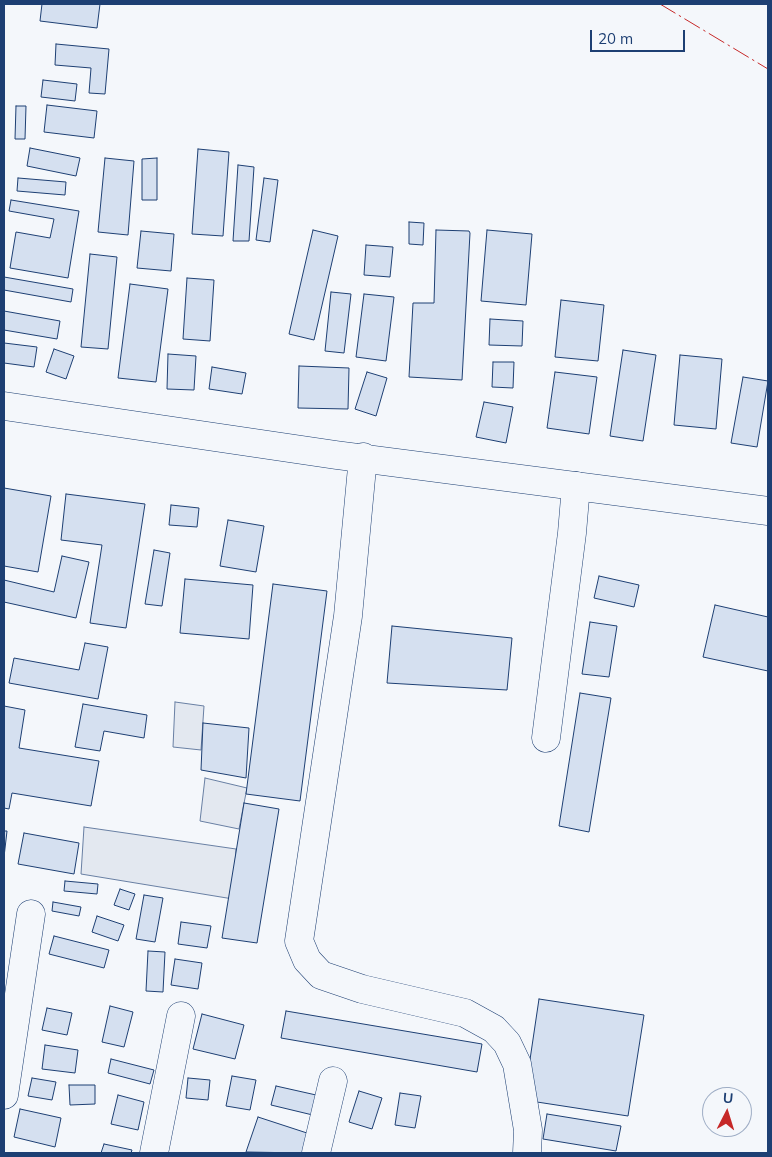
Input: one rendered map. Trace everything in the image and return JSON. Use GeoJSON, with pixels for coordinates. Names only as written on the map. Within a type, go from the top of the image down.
{"type":"FeatureCollection","features":[{"type":"Feature","properties":{"kind":"main road"},"geometry":{"type":"LineString","coordinates":[[4,406],[336,455],[768,511]]}},
{"type":"Feature","properties":{"kind":"main road"},"geometry":{"type":"LineString","coordinates":[[363,457],[348,616],[299,941],[306,960],[321,975],[362,989],[465,1013],[494,1029],[507,1043],[517,1064],[528,1130],[527,1153]]}},
{"type":"Feature","properties":{"kind":"main road"},"geometry":{"type":"LineString","coordinates":[[546,738],[572,533],[576,486]]}},
{"type":"Feature","properties":{"kind":"main road"},"geometry":{"type":"LineString","coordinates":[[4,1095],[30,914]]}},
{"type":"Feature","properties":{"kind":"main road"},"geometry":{"type":"LineString","coordinates":[[154,1153],[181,1016]]}},
{"type":"Feature","properties":{"kind":"main road"},"geometry":{"type":"LineString","coordinates":[[316,1153],[333,1081]]}},
{"type":"Feature","properties":{"kind":"shaded area"},"geometry":{"type":"Polygon","coordinates":[[[175,702],[204,706],[201,750],[173,747],[175,702]]]}},
{"type":"Feature","properties":{"kind":"shaded area"},"geometry":{"type":"Polygon","coordinates":[[[205,778],[247,788],[239,829],[200,821],[205,778]]]}},
{"type":"Feature","properties":{"kind":"shaded area"},"geometry":{"type":"Polygon","coordinates":[[[84,827],[236,849],[233,899],[81,874],[84,827]]]}},
{"type":"Feature","properties":{"kind":"building"},"geometry":{"type":"Polygon","coordinates":[[[42,4],[100,4],[97,28],[40,21],[42,4]]]}},
{"type":"Feature","properties":{"kind":"building"},"geometry":{"type":"Polygon","coordinates":[[[56,44],[109,49],[105,94],[89,93],[91,68],[55,65],[56,44]]]}},
{"type":"Feature","properties":{"kind":"building"},"geometry":{"type":"Polygon","coordinates":[[[43,80],[77,84],[75,101],[41,97],[43,80]]]}},
{"type":"Feature","properties":{"kind":"building"},"geometry":{"type":"Polygon","coordinates":[[[47,105],[97,111],[94,138],[44,132],[47,105]]]}},
{"type":"Feature","properties":{"kind":"building"},"geometry":{"type":"Polygon","coordinates":[[[16,106],[26,106],[25,139],[15,139],[16,106]]]}},
{"type":"Feature","properties":{"kind":"building"},"geometry":{"type":"Polygon","coordinates":[[[30,148],[80,158],[76,176],[27,166],[30,148]]]}},
{"type":"Feature","properties":{"kind":"building"},"geometry":{"type":"Polygon","coordinates":[[[198,149],[229,152],[223,236],[192,234],[198,149]]]}},
{"type":"Feature","properties":{"kind":"building"},"geometry":{"type":"Polygon","coordinates":[[[105,158],[134,161],[128,235],[98,232],[105,158]]]}},
{"type":"Feature","properties":{"kind":"building"},"geometry":{"type":"Polygon","coordinates":[[[157,158],[157,200],[142,200],[142,159],[157,158]]]}},
{"type":"Feature","properties":{"kind":"building"},"geometry":{"type":"Polygon","coordinates":[[[238,165],[254,167],[249,241],[233,241],[238,165]]]}},
{"type":"Feature","properties":{"kind":"building"},"geometry":{"type":"Polygon","coordinates":[[[18,178],[66,182],[65,195],[17,191],[18,178]]]}},
{"type":"Feature","properties":{"kind":"building"},"geometry":{"type":"Polygon","coordinates":[[[264,178],[278,180],[270,242],[256,240],[264,178]]]}},
{"type":"Feature","properties":{"kind":"building"},"geometry":{"type":"Polygon","coordinates":[[[11,200],[79,211],[68,278],[10,268],[16,232],[50,238],[54,219],[9,211],[11,200]]]}},
{"type":"Feature","properties":{"kind":"building"},"geometry":{"type":"Polygon","coordinates":[[[409,222],[424,223],[423,245],[409,244],[409,222]]]}},
{"type":"Feature","properties":{"kind":"building"},"geometry":{"type":"Polygon","coordinates":[[[313,230],[338,236],[314,340],[289,334],[313,230]]]}},
{"type":"Feature","properties":{"kind":"building"},"geometry":{"type":"Polygon","coordinates":[[[436,230],[469,231],[470,233],[462,380],[409,377],[413,303],[434,303],[436,230]]]}},
{"type":"Feature","properties":{"kind":"building"},"geometry":{"type":"Polygon","coordinates":[[[487,230],[532,234],[526,305],[481,301],[487,230]]]}},
{"type":"Feature","properties":{"kind":"building"},"geometry":{"type":"Polygon","coordinates":[[[141,231],[174,234],[171,271],[137,268],[141,231]]]}},
{"type":"Feature","properties":{"kind":"building"},"geometry":{"type":"Polygon","coordinates":[[[366,245],[393,247],[390,277],[364,275],[366,245]]]}},
{"type":"Feature","properties":{"kind":"building"},"geometry":{"type":"Polygon","coordinates":[[[90,254],[117,257],[108,349],[81,347],[90,254]]]}},
{"type":"Feature","properties":{"kind":"building"},"geometry":{"type":"Polygon","coordinates":[[[4,277],[73,289],[71,302],[4,290],[4,277]]]}},
{"type":"Feature","properties":{"kind":"building"},"geometry":{"type":"Polygon","coordinates":[[[187,278],[214,280],[210,341],[183,339],[187,278]]]}},
{"type":"Feature","properties":{"kind":"building"},"geometry":{"type":"Polygon","coordinates":[[[130,284],[168,289],[156,382],[118,378],[130,284]]]}},
{"type":"Feature","properties":{"kind":"building"},"geometry":{"type":"Polygon","coordinates":[[[331,292],[351,294],[344,353],[325,351],[331,292]]]}},
{"type":"Feature","properties":{"kind":"building"},"geometry":{"type":"Polygon","coordinates":[[[364,294],[394,297],[386,361],[356,357],[364,294]]]}},
{"type":"Feature","properties":{"kind":"building"},"geometry":{"type":"Polygon","coordinates":[[[561,300],[604,305],[598,361],[555,357],[561,300]]]}},
{"type":"Feature","properties":{"kind":"building"},"geometry":{"type":"Polygon","coordinates":[[[4,311],[60,321],[57,339],[4,330],[4,311]]]}},
{"type":"Feature","properties":{"kind":"building"},"geometry":{"type":"Polygon","coordinates":[[[490,319],[523,321],[522,346],[489,345],[490,319]]]}},
{"type":"Feature","properties":{"kind":"building"},"geometry":{"type":"Polygon","coordinates":[[[4,343],[37,347],[34,367],[4,363],[4,343]]]}},
{"type":"Feature","properties":{"kind":"building"},"geometry":{"type":"Polygon","coordinates":[[[54,349],[74,356],[66,379],[46,372],[54,349]]]}},
{"type":"Feature","properties":{"kind":"building"},"geometry":{"type":"Polygon","coordinates":[[[623,350],[656,355],[643,441],[610,436],[623,350]]]}},
{"type":"Feature","properties":{"kind":"building"},"geometry":{"type":"Polygon","coordinates":[[[168,354],[196,356],[194,390],[167,389],[168,354]]]}},
{"type":"Feature","properties":{"kind":"building"},"geometry":{"type":"Polygon","coordinates":[[[680,355],[722,359],[716,429],[674,425],[680,355]]]}},
{"type":"Feature","properties":{"kind":"building"},"geometry":{"type":"Polygon","coordinates":[[[493,362],[514,362],[513,388],[492,387],[493,362]]]}},
{"type":"Feature","properties":{"kind":"building"},"geometry":{"type":"Polygon","coordinates":[[[299,366],[349,368],[348,409],[298,408],[299,366]]]}},
{"type":"Feature","properties":{"kind":"building"},"geometry":{"type":"Polygon","coordinates":[[[212,367],[246,373],[242,394],[209,389],[212,367]]]}},
{"type":"Feature","properties":{"kind":"building"},"geometry":{"type":"Polygon","coordinates":[[[367,372],[387,378],[376,416],[355,409],[367,372]]]}},
{"type":"Feature","properties":{"kind":"building"},"geometry":{"type":"Polygon","coordinates":[[[555,372],[597,377],[589,434],[547,428],[555,372]]]}},
{"type":"Feature","properties":{"kind":"building"},"geometry":{"type":"Polygon","coordinates":[[[743,377],[768,381],[757,447],[731,443],[743,377]]]}},
{"type":"Feature","properties":{"kind":"building"},"geometry":{"type":"Polygon","coordinates":[[[484,402],[513,407],[506,443],[476,437],[484,402]]]}},
{"type":"Feature","properties":{"kind":"building"},"geometry":{"type":"Polygon","coordinates":[[[4,488],[51,496],[38,572],[4,566],[4,488]]]}},
{"type":"Feature","properties":{"kind":"building"},"geometry":{"type":"Polygon","coordinates":[[[66,494],[145,504],[126,628],[90,623],[102,545],[61,540],[66,494]]]}},
{"type":"Feature","properties":{"kind":"building"},"geometry":{"type":"Polygon","coordinates":[[[171,505],[199,508],[197,527],[169,525],[171,505]]]}},
{"type":"Feature","properties":{"kind":"building"},"geometry":{"type":"Polygon","coordinates":[[[228,520],[264,526],[256,572],[220,566],[228,520]]]}},
{"type":"Feature","properties":{"kind":"building"},"geometry":{"type":"Polygon","coordinates":[[[154,550],[170,553],[162,606],[145,604],[154,550]]]}},
{"type":"Feature","properties":{"kind":"building"},"geometry":{"type":"Polygon","coordinates":[[[62,556],[89,562],[76,618],[4,602],[4,580],[54,592],[62,556]]]}},
{"type":"Feature","properties":{"kind":"building"},"geometry":{"type":"Polygon","coordinates":[[[599,576],[639,585],[634,607],[594,598],[599,576]]]}},
{"type":"Feature","properties":{"kind":"building"},"geometry":{"type":"Polygon","coordinates":[[[185,579],[253,585],[249,639],[180,633],[185,579]]]}},
{"type":"Feature","properties":{"kind":"building"},"geometry":{"type":"Polygon","coordinates":[[[273,584],[327,591],[300,801],[246,794],[273,584]]]}},
{"type":"Feature","properties":{"kind":"building"},"geometry":{"type":"Polygon","coordinates":[[[715,605],[768,617],[768,671],[703,657],[715,605]]]}},
{"type":"Feature","properties":{"kind":"building"},"geometry":{"type":"Polygon","coordinates":[[[590,622],[617,626],[609,677],[582,674],[590,622]]]}},
{"type":"Feature","properties":{"kind":"building"},"geometry":{"type":"Polygon","coordinates":[[[392,626],[512,638],[507,690],[387,683],[392,626]]]}},
{"type":"Feature","properties":{"kind":"building"},"geometry":{"type":"Polygon","coordinates":[[[85,643],[108,647],[98,699],[9,683],[14,658],[79,670],[85,643]]]}},
{"type":"Feature","properties":{"kind":"building"},"geometry":{"type":"Polygon","coordinates":[[[580,693],[611,698],[589,832],[559,826],[580,693]]]}},
{"type":"Feature","properties":{"kind":"building"},"geometry":{"type":"Polygon","coordinates":[[[83,704],[147,715],[144,738],[104,731],[100,751],[75,747],[83,704]]]}},
{"type":"Feature","properties":{"kind":"building"},"geometry":{"type":"Polygon","coordinates":[[[4,706],[25,710],[19,748],[99,761],[91,806],[12,793],[9,809],[4,808],[4,706]]]}},
{"type":"Feature","properties":{"kind":"building"},"geometry":{"type":"Polygon","coordinates":[[[203,723],[249,728],[246,778],[201,770],[203,723]]]}},
{"type":"Feature","properties":{"kind":"building"},"geometry":{"type":"Polygon","coordinates":[[[244,803],[279,809],[257,943],[222,938],[244,803]]]}},
{"type":"Feature","properties":{"kind":"building"},"geometry":{"type":"Polygon","coordinates":[[[4,831],[7,831],[4,857],[4,831]]]}},
{"type":"Feature","properties":{"kind":"building"},"geometry":{"type":"Polygon","coordinates":[[[24,833],[79,843],[74,874],[18,864],[24,833]]]}},
{"type":"Feature","properties":{"kind":"building"},"geometry":{"type":"Polygon","coordinates":[[[65,881],[98,884],[97,894],[64,891],[65,881]]]}},
{"type":"Feature","properties":{"kind":"building"},"geometry":{"type":"Polygon","coordinates":[[[120,889],[135,894],[129,910],[114,905],[120,889]]]}},
{"type":"Feature","properties":{"kind":"building"},"geometry":{"type":"Polygon","coordinates":[[[144,895],[163,898],[155,942],[136,939],[144,895]]]}},
{"type":"Feature","properties":{"kind":"building"},"geometry":{"type":"Polygon","coordinates":[[[53,902],[81,907],[79,916],[52,911],[53,902]]]}},
{"type":"Feature","properties":{"kind":"building"},"geometry":{"type":"Polygon","coordinates":[[[97,916],[124,925],[118,941],[92,932],[97,916]]]}},
{"type":"Feature","properties":{"kind":"building"},"geometry":{"type":"Polygon","coordinates":[[[181,922],[211,926],[207,948],[178,944],[181,922]]]}},
{"type":"Feature","properties":{"kind":"building"},"geometry":{"type":"Polygon","coordinates":[[[54,936],[109,950],[104,968],[49,954],[54,936]]]}},
{"type":"Feature","properties":{"kind":"building"},"geometry":{"type":"Polygon","coordinates":[[[148,951],[165,952],[163,992],[146,991],[148,951]]]}},
{"type":"Feature","properties":{"kind":"building"},"geometry":{"type":"Polygon","coordinates":[[[175,959],[202,963],[198,989],[171,985],[175,959]]]}},
{"type":"Feature","properties":{"kind":"building"},"geometry":{"type":"Polygon","coordinates":[[[539,999],[644,1015],[628,1116],[524,1100],[539,999]]]}},
{"type":"Feature","properties":{"kind":"building"},"geometry":{"type":"Polygon","coordinates":[[[110,1006],[133,1012],[124,1047],[102,1042],[110,1006]]]}},
{"type":"Feature","properties":{"kind":"building"},"geometry":{"type":"Polygon","coordinates":[[[47,1008],[72,1013],[67,1035],[42,1030],[47,1008]]]}},
{"type":"Feature","properties":{"kind":"building"},"geometry":{"type":"Polygon","coordinates":[[[286,1011],[482,1044],[477,1072],[281,1038],[286,1011]]]}},
{"type":"Feature","properties":{"kind":"building"},"geometry":{"type":"Polygon","coordinates":[[[202,1014],[244,1025],[235,1059],[193,1049],[202,1014]]]}},
{"type":"Feature","properties":{"kind":"building"},"geometry":{"type":"Polygon","coordinates":[[[45,1045],[78,1050],[75,1073],[42,1069],[45,1045]]]}},
{"type":"Feature","properties":{"kind":"building"},"geometry":{"type":"Polygon","coordinates":[[[111,1059],[154,1070],[150,1084],[108,1073],[111,1059]]]}},
{"type":"Feature","properties":{"kind":"building"},"geometry":{"type":"Polygon","coordinates":[[[232,1076],[256,1080],[250,1110],[226,1106],[232,1076]]]}},
{"type":"Feature","properties":{"kind":"building"},"geometry":{"type":"Polygon","coordinates":[[[32,1078],[56,1082],[52,1100],[28,1096],[32,1078]]]}},
{"type":"Feature","properties":{"kind":"building"},"geometry":{"type":"Polygon","coordinates":[[[188,1078],[210,1080],[208,1100],[186,1098],[188,1078]]]}},
{"type":"Feature","properties":{"kind":"building"},"geometry":{"type":"Polygon","coordinates":[[[69,1085],[95,1085],[95,1104],[70,1105],[69,1085]]]}},
{"type":"Feature","properties":{"kind":"building"},"geometry":{"type":"Polygon","coordinates":[[[276,1086],[325,1097],[321,1117],[271,1105],[276,1086]]]}},
{"type":"Feature","properties":{"kind":"building"},"geometry":{"type":"Polygon","coordinates":[[[359,1091],[382,1098],[372,1129],[349,1122],[359,1091]]]}},
{"type":"Feature","properties":{"kind":"building"},"geometry":{"type":"Polygon","coordinates":[[[400,1093],[421,1096],[415,1128],[395,1125],[400,1093]]]}},
{"type":"Feature","properties":{"kind":"building"},"geometry":{"type":"Polygon","coordinates":[[[118,1095],[144,1102],[138,1130],[111,1124],[118,1095]]]}},
{"type":"Feature","properties":{"kind":"building"},"geometry":{"type":"Polygon","coordinates":[[[20,1109],[61,1118],[55,1147],[14,1137],[20,1109]]]}},
{"type":"Feature","properties":{"kind":"building"},"geometry":{"type":"Polygon","coordinates":[[[547,1114],[621,1126],[616,1151],[543,1139],[547,1114]]]}},
{"type":"Feature","properties":{"kind":"building"},"geometry":{"type":"Polygon","coordinates":[[[258,1117],[310,1134],[303,1153],[246,1152],[258,1117]]]}},
{"type":"Feature","properties":{"kind":"building"},"geometry":{"type":"Polygon","coordinates":[[[104,1144],[132,1150],[131,1153],[101,1153],[104,1144]]]}},
{"type":"Feature","properties":{"kind":"power"},"geometry":{"type":"LineString","coordinates":[[660,4],[768,69]]}}]}
